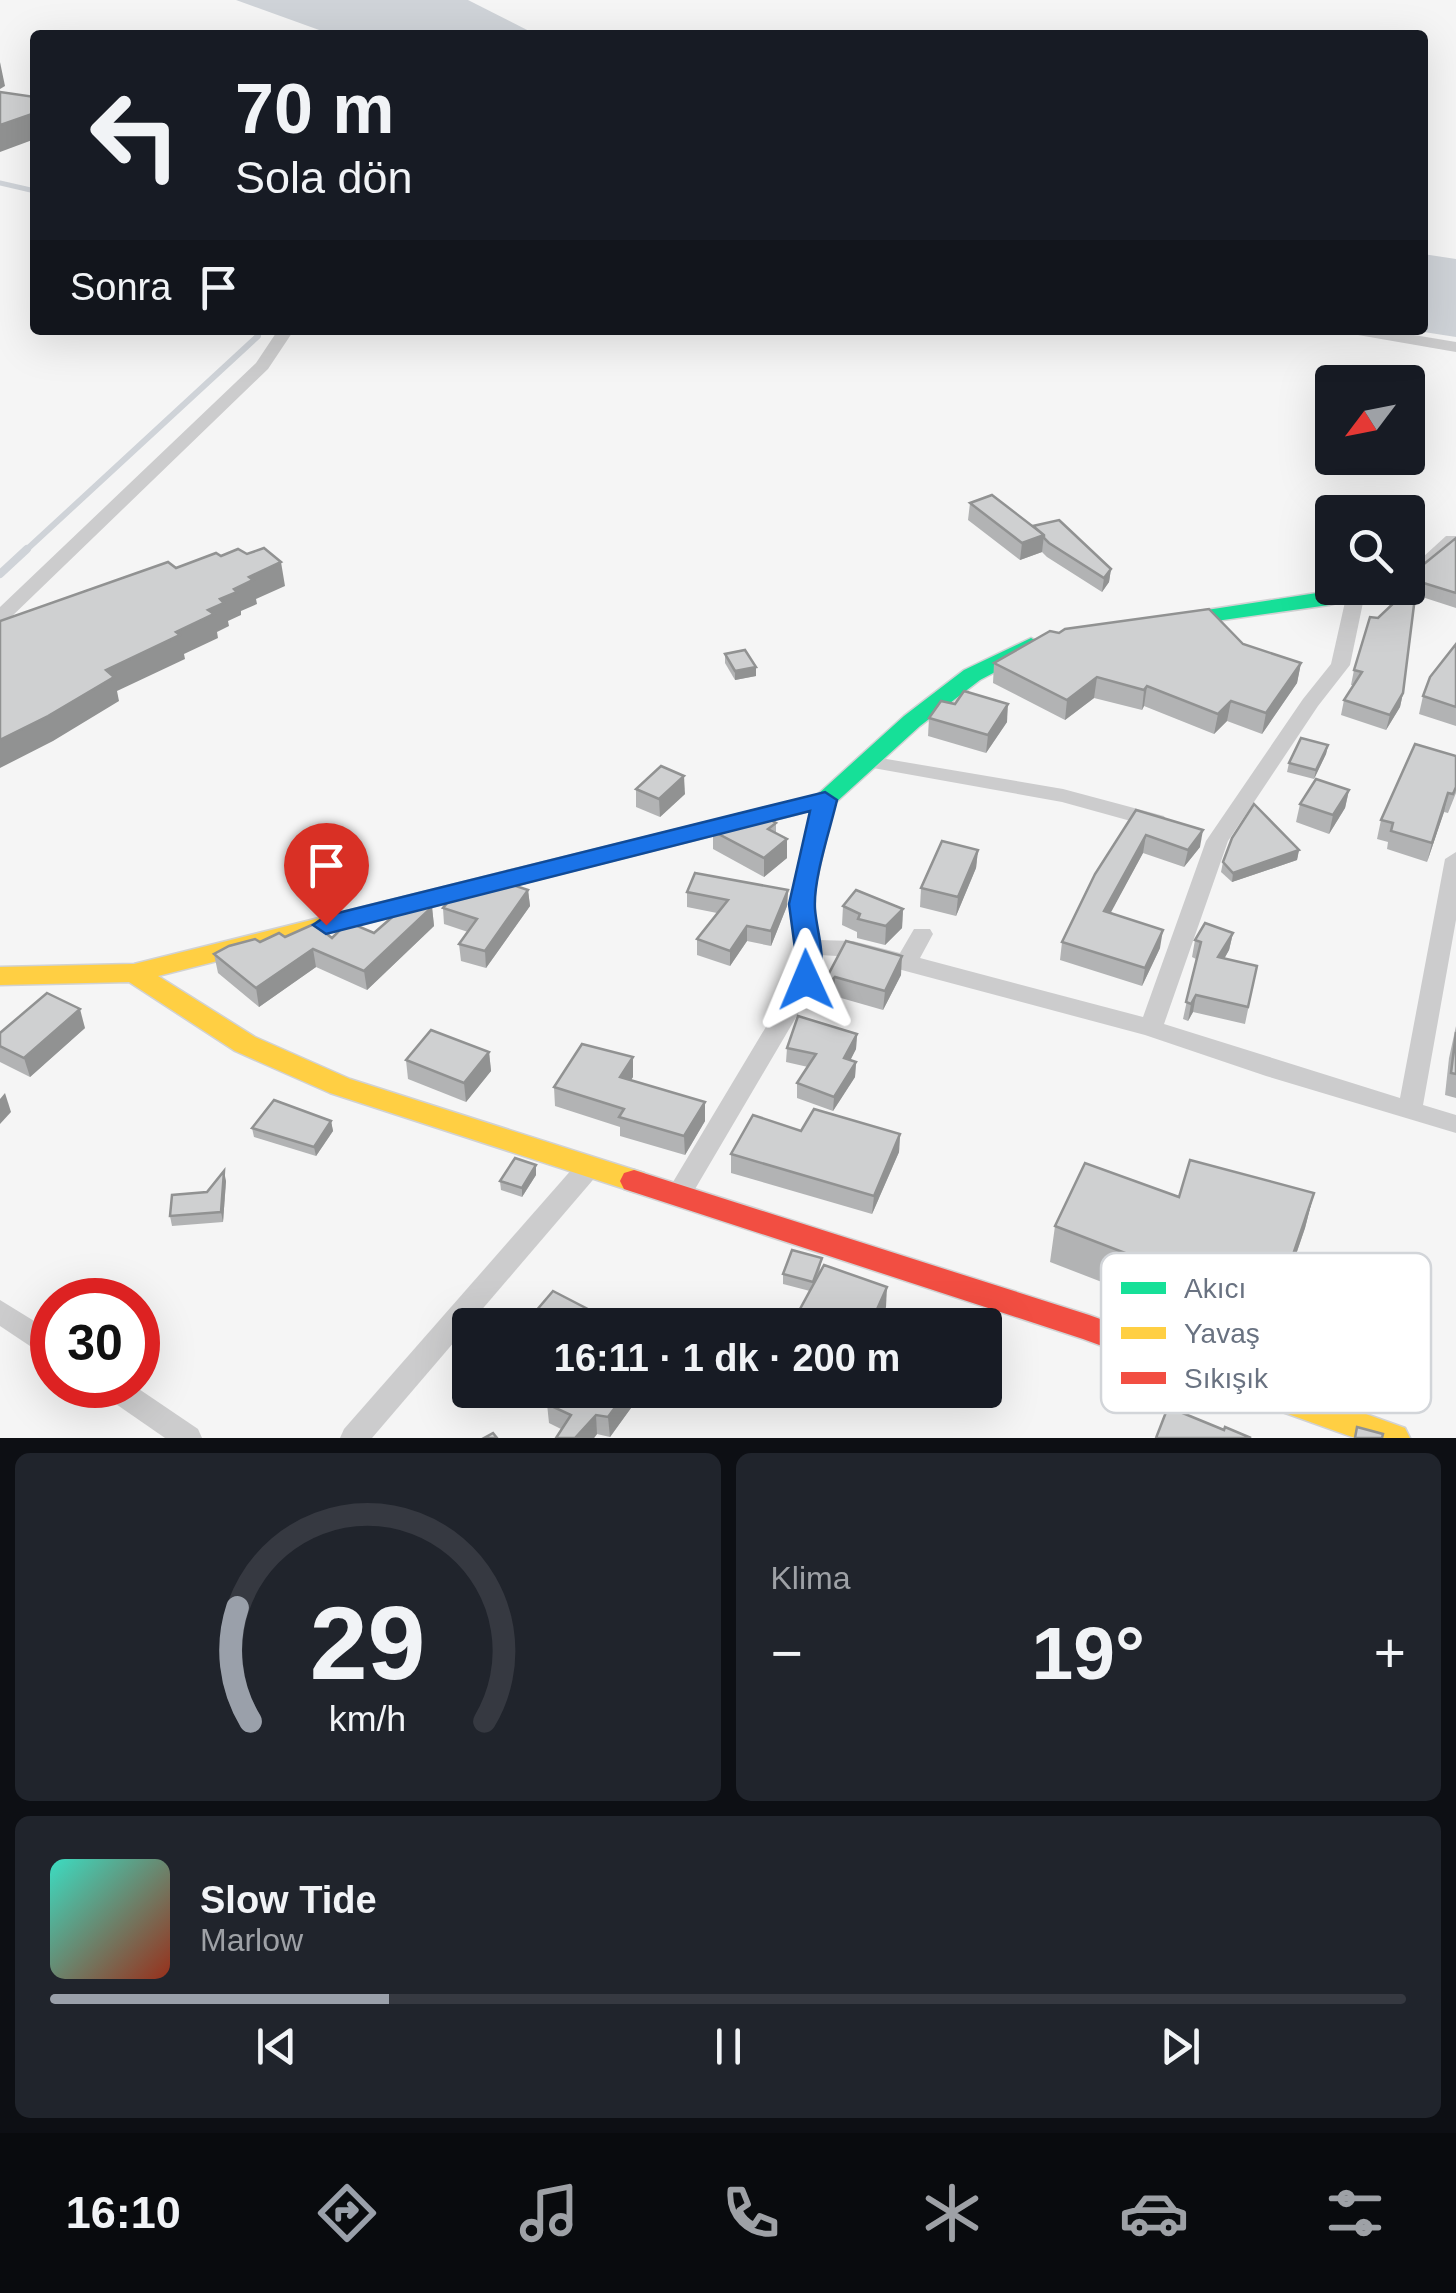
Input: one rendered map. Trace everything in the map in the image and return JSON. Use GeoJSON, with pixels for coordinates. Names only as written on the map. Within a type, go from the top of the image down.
{"type":"FeatureCollection","features":[{"type":"Feature","properties":{"kind":"street"},"geometry":{"type":"LineString","coordinates":[[0,617],[262,366],[283,335]]}},
{"type":"Feature","properties":{"kind":"street"},"geometry":{"type":"LineString","coordinates":[[1389,335],[1456,346]]}},
{"type":"Feature","properties":{"kind":"street"},"geometry":{"type":"LineString","coordinates":[[1425,560],[1456,540]]}},
{"type":"Feature","properties":{"kind":"street"},"geometry":{"type":"LineString","coordinates":[[1156,623],[1315,598]]}},
{"type":"Feature","properties":{"kind":"street"},"geometry":{"type":"LineString","coordinates":[[1151,1028],[1210,838],[1340,665],[1359,605]]}},
{"type":"Feature","properties":{"kind":"street"},"geometry":{"type":"LineString","coordinates":[[0,976],[134,973],[825,800],[912,721],[972,675],[1040,639],[1060,636]]}},
{"type":"Feature","properties":{"kind":"street"},"geometry":{"type":"LineString","coordinates":[[869,762],[1063,796],[1171,826]]}},
{"type":"Feature","properties":{"kind":"street"},"geometry":{"type":"LineString","coordinates":[[679,1194],[806,980],[808,947],[802,904],[825,800]]}},
{"type":"Feature","properties":{"kind":"street"},"geometry":{"type":"LineString","coordinates":[[1410,1109],[1456,859]]}},
{"type":"Feature","properties":{"kind":"street"},"geometry":{"type":"LineString","coordinates":[[906,962],[922,934]]}},
{"type":"Feature","properties":{"kind":"street"},"geometry":{"type":"LineString","coordinates":[[808,947],[853,949],[1151,1028],[1456,1124]]}},
{"type":"Feature","properties":{"kind":"street"},"geometry":{"type":"LineString","coordinates":[[134,973],[244,1044],[289,1066],[417,1113],[1101,1332]]}},
{"type":"Feature","properties":{"kind":"street"},"geometry":{"type":"LineString","coordinates":[[354,1438],[589,1167]]}},
{"type":"Feature","properties":{"kind":"street"},"geometry":{"type":"LineString","coordinates":[[0,1311],[30,1331]]}},
{"type":"Feature","properties":{"kind":"street"},"geometry":{"type":"LineString","coordinates":[[144,1408],[188,1438]]}},
{"type":"Feature","properties":{"kind":"street"},"geometry":{"type":"LineString","coordinates":[[1325,1413],[1394,1438]]}},
{"type":"Feature","properties":{"kind":"shaded area"},"geometry":{"type":"Polygon","coordinates":[[[236,0],[468,0],[527,30],[319,30],[236,0]]]}},
{"type":"Feature","properties":{"kind":"shaded area"},"geometry":{"type":"Polygon","coordinates":[[[1428,255],[1456,259],[1456,337],[1428,333],[1428,255]]]}},
{"type":"Feature","properties":{"kind":"building"},"geometry":{"type":"Polygon","coordinates":[[[0,92],[30,96],[30,115],[0,125],[0,92]]]}},
{"type":"Feature","properties":{"kind":"building"},"geometry":{"type":"Polygon","coordinates":[[[992,495],[1044,535],[1022,543],[970,503],[992,495]]]}},
{"type":"Feature","properties":{"kind":"building"},"geometry":{"type":"Polygon","coordinates":[[[1059,520],[1111,569],[1104,578],[1049,543],[1033,526],[1059,520]]]}},
{"type":"Feature","properties":{"kind":"building"},"geometry":{"type":"Polygon","coordinates":[[[1456,538],[1456,593],[1425,583],[1425,563],[1456,538]]]}},
{"type":"Feature","properties":{"kind":"building"},"geometry":{"type":"Polygon","coordinates":[[[264,548],[281,562],[249,577],[253,580],[220,599],[224,603],[208,610],[214,614],[106,670],[114,677],[0,740],[0,621],[168,562],[176,568],[216,553],[221,556],[238,549],[247,554],[264,548]]]}},
{"type":"Feature","properties":{"kind":"building"},"geometry":{"type":"Polygon","coordinates":[[[1392,605],[1414,605],[1403,693],[1390,715],[1344,700],[1362,672],[1354,670],[1370,617],[1378,618],[1392,605]]]}},
{"type":"Feature","properties":{"kind":"building"},"geometry":{"type":"Polygon","coordinates":[[[1209,609],[1243,644],[1301,663],[1266,713],[1231,701],[1218,714],[1147,686],[1144,690],[1097,677],[1067,700],[994,663],[1050,631],[1059,633],[1065,629],[1209,609]]]}},
{"type":"Feature","properties":{"kind":"building"},"geometry":{"type":"Polygon","coordinates":[[[1456,644],[1456,707],[1423,696],[1430,677],[1456,644]]]}},
{"type":"Feature","properties":{"kind":"building"},"geometry":{"type":"Polygon","coordinates":[[[745,650],[756,667],[735,671],[725,654],[745,650]]]}},
{"type":"Feature","properties":{"kind":"building"},"geometry":{"type":"Polygon","coordinates":[[[964,691],[1008,704],[988,735],[929,718],[941,701],[955,704],[964,691]]]}},
{"type":"Feature","properties":{"kind":"building"},"geometry":{"type":"Polygon","coordinates":[[[1301,738],[1328,745],[1316,770],[1289,763],[1301,738]]]}},
{"type":"Feature","properties":{"kind":"building"},"geometry":{"type":"Polygon","coordinates":[[[1415,744],[1456,756],[1456,787],[1453,794],[1448,793],[1432,843],[1391,831],[1393,823],[1381,820],[1415,744]]]}},
{"type":"Feature","properties":{"kind":"building"},"geometry":{"type":"Polygon","coordinates":[[[661,766],[684,776],[659,799],[636,789],[661,766]]]}},
{"type":"Feature","properties":{"kind":"building"},"geometry":{"type":"Polygon","coordinates":[[[1316,779],[1349,790],[1333,815],[1300,804],[1316,779]]]}},
{"type":"Feature","properties":{"kind":"building"},"geometry":{"type":"Polygon","coordinates":[[[1254,804],[1299,850],[1233,873],[1223,862],[1232,838],[1254,804]]]}},
{"type":"Feature","properties":{"kind":"building"},"geometry":{"type":"Polygon","coordinates":[[[1136,810],[1203,830],[1188,850],[1146,835],[1104,911],[1163,930],[1145,968],[1062,942],[1095,874],[1136,810]]]}},
{"type":"Feature","properties":{"kind":"building"},"geometry":{"type":"Polygon","coordinates":[[[757,812],[776,823],[768,829],[787,839],[764,858],[713,831],[726,820],[757,812]]]}},
{"type":"Feature","properties":{"kind":"building"},"geometry":{"type":"Polygon","coordinates":[[[942,841],[978,850],[958,897],[921,888],[942,841]]]}},
{"type":"Feature","properties":{"kind":"building"},"geometry":{"type":"Polygon","coordinates":[[[695,873],[788,890],[771,931],[747,926],[730,951],[697,939],[728,900],[687,892],[695,873]]]}},
{"type":"Feature","properties":{"kind":"building"},"geometry":{"type":"Polygon","coordinates":[[[497,880],[528,890],[485,951],[459,944],[477,919],[443,908],[458,890],[488,886],[497,880]]]}},
{"type":"Feature","properties":{"kind":"building"},"geometry":{"type":"Polygon","coordinates":[[[856,890],[903,909],[886,926],[858,919],[860,914],[843,906],[856,890]]]}},
{"type":"Feature","properties":{"kind":"building"},"geometry":{"type":"Polygon","coordinates":[[[413,899],[432,907],[364,971],[313,949],[256,988],[214,954],[229,946],[255,939],[260,942],[279,933],[285,937],[314,924],[332,938],[348,922],[374,933],[413,899]]]}},
{"type":"Feature","properties":{"kind":"building"},"geometry":{"type":"Polygon","coordinates":[[[1205,923],[1233,933],[1218,957],[1257,966],[1248,1007],[1196,995],[1191,1004],[1186,1002],[1201,942],[1195,940],[1205,923]]]}},
{"type":"Feature","properties":{"kind":"building"},"geometry":{"type":"Polygon","coordinates":[[[846,941],[902,956],[885,991],[835,977],[830,982],[826,979],[846,941]]]}},
{"type":"Feature","properties":{"kind":"building"},"geometry":{"type":"Polygon","coordinates":[[[47,993],[80,1009],[24,1058],[0,1046],[0,1033],[47,993]]]}},
{"type":"Feature","properties":{"kind":"building"},"geometry":{"type":"Polygon","coordinates":[[[798,1016],[857,1034],[844,1058],[856,1062],[834,1097],[797,1083],[816,1054],[787,1048],[798,1016]]]}},
{"type":"Feature","properties":{"kind":"building"},"geometry":{"type":"Polygon","coordinates":[[[431,1030],[489,1052],[464,1083],[406,1060],[431,1030]]]}},
{"type":"Feature","properties":{"kind":"building"},"geometry":{"type":"Polygon","coordinates":[[[1456,1032],[1456,1074],[1451,1073],[1456,1032]]]}},
{"type":"Feature","properties":{"kind":"building"},"geometry":{"type":"Polygon","coordinates":[[[582,1044],[633,1057],[620,1077],[705,1102],[684,1136],[619,1117],[624,1109],[554,1087],[582,1044]]]}},
{"type":"Feature","properties":{"kind":"building"},"geometry":{"type":"Polygon","coordinates":[[[274,1100],[331,1121],[314,1147],[252,1128],[274,1100]]]}},
{"type":"Feature","properties":{"kind":"building"},"geometry":{"type":"Polygon","coordinates":[[[814,1109],[900,1134],[874,1196],[731,1154],[753,1115],[801,1131],[814,1109]]]}},
{"type":"Feature","properties":{"kind":"building"},"geometry":{"type":"Polygon","coordinates":[[[515,1158],[536,1165],[522,1188],[500,1181],[515,1158]]]}},
{"type":"Feature","properties":{"kind":"building"},"geometry":{"type":"Polygon","coordinates":[[[1190,1160],[1314,1193],[1294,1253],[1125,1253],[1055,1226],[1085,1163],[1179,1197],[1190,1160]]]}},
{"type":"Feature","properties":{"kind":"building"},"geometry":{"type":"Polygon","coordinates":[[[224,1171],[221,1212],[170,1216],[172,1195],[207,1192],[224,1171]]]}},
{"type":"Feature","properties":{"kind":"building"},"geometry":{"type":"Polygon","coordinates":[[[792,1250],[822,1258],[813,1282],[783,1274],[792,1250]]]}},
{"type":"Feature","properties":{"kind":"building"},"geometry":{"type":"Polygon","coordinates":[[[824,1265],[887,1287],[878,1308],[801,1308],[824,1265]]]}},
{"type":"Feature","properties":{"kind":"building"},"geometry":{"type":"Polygon","coordinates":[[[553,1291],[586,1308],[538,1308],[553,1291]]]}},
{"type":"Feature","properties":{"kind":"building"},"geometry":{"type":"Polygon","coordinates":[[[556,1408],[615,1408],[608,1417],[596,1415],[575,1438],[556,1438],[571,1415],[556,1408]]]}},
{"type":"Feature","properties":{"kind":"building"},"geometry":{"type":"Polygon","coordinates":[[[1166,1413],[1183,1413],[1251,1438],[1156,1438],[1166,1413]]]}},
{"type":"Feature","properties":{"kind":"building"},"geometry":{"type":"Polygon","coordinates":[[[1357,1427],[1383,1434],[1382,1438],[1355,1438],[1357,1427]]]}},
{"type":"Feature","properties":{"kind":"waterway"},"geometry":{"type":"LineString","coordinates":[[0,183],[30,190]]}},
{"type":"Feature","properties":{"kind":"waterway"},"geometry":{"type":"LineString","coordinates":[[24,552],[258,335]]}},
{"type":"Feature","properties":{"kind":"waterway"},"geometry":{"type":"LineString","coordinates":[[0,574],[27,549]]}},
{"type":"Feature","properties":{"kind":"traffic: fast"},"geometry":{"type":"LineString","coordinates":[[1174,621],[1315,601]]}},
{"type":"Feature","properties":{"kind":"traffic: fast"},"geometry":{"type":"LineString","coordinates":[[516,877],[825,800],[912,721],[972,675],[1031,644]]}},
{"type":"Feature","properties":{"kind":"traffic: slow"},"geometry":{"type":"LineString","coordinates":[[134,973],[516,877]]}},
{"type":"Feature","properties":{"kind":"traffic: slow"},"geometry":{"type":"LineString","coordinates":[[0,976],[134,973],[245,1044],[340,1086],[634,1181]]}},
{"type":"Feature","properties":{"kind":"traffic: slow"},"geometry":{"type":"LineString","coordinates":[[1324,1413],[1394,1438]]}},
{"type":"Feature","properties":{"kind":"traffic: jam"},"geometry":{"type":"LineString","coordinates":[[634,1181],[1101,1332]]}},
{"type":"Feature","properties":{"kind":"route"},"geometry":{"type":"LineString","coordinates":[[326,925],[825,800],[802,904],[810,956],[806,980]]}}]}
